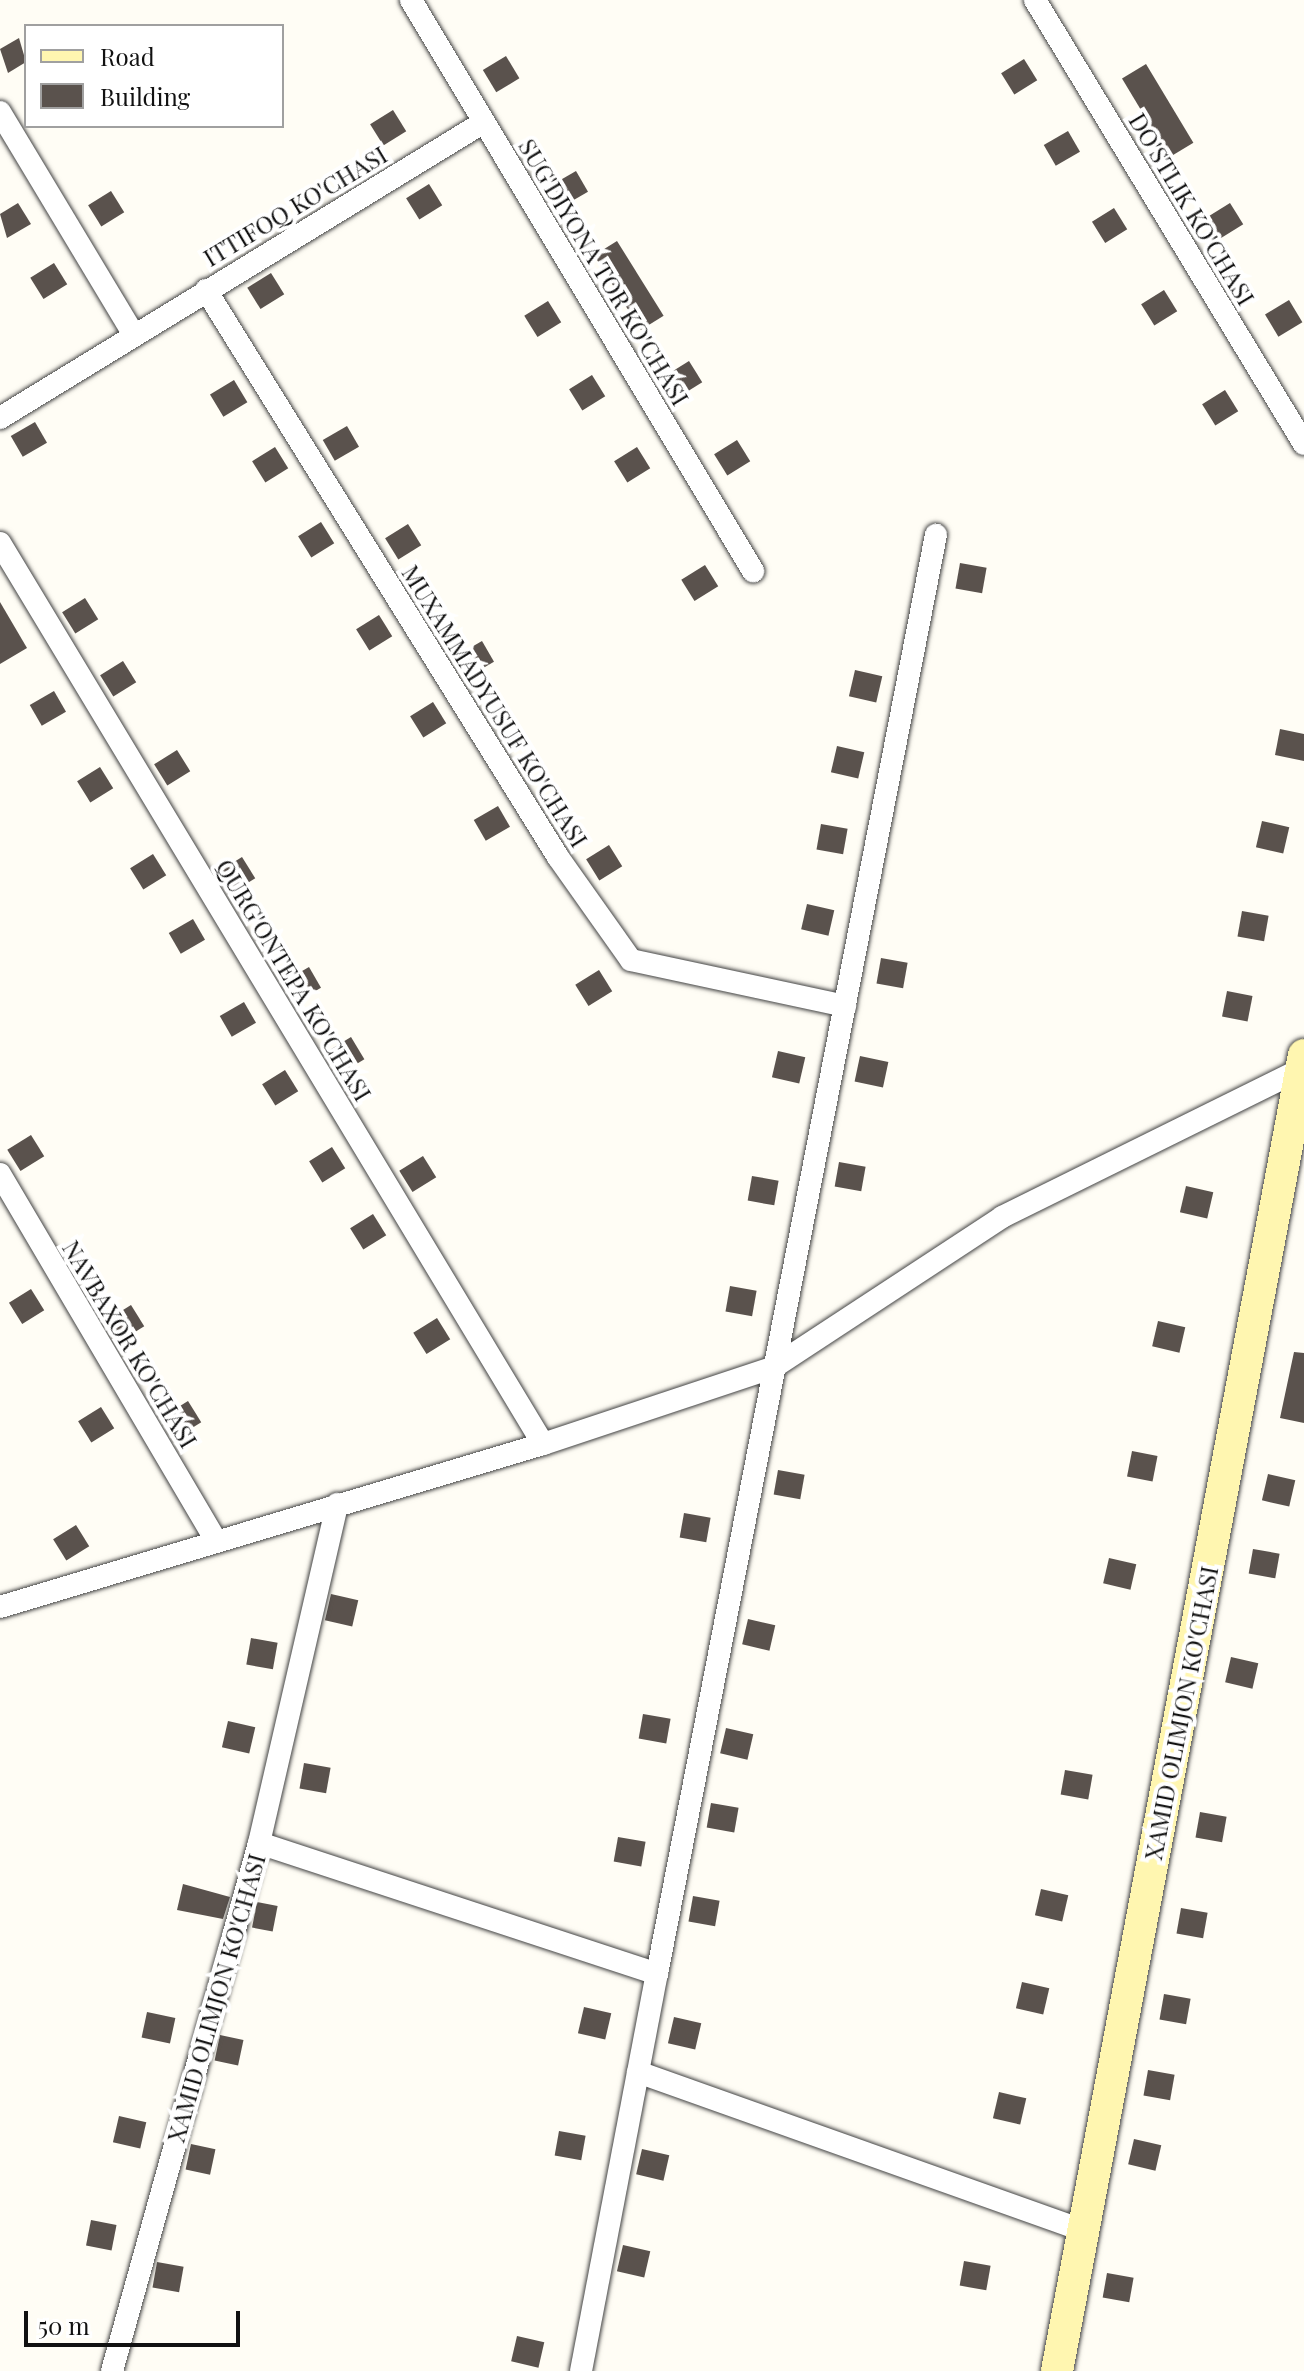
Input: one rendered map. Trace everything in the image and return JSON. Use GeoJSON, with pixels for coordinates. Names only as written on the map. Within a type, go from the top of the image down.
{"type":"FeatureCollection","features":[{"type":"Feature","properties":{"kind":"main road","name":"XAMID OLIMJON KO'CHASI"},"geometry":{"type":"LineString","coordinates":[[1057,2371],[1302,1062]]}},
{"type":"Feature","properties":{"kind":"street","name":"SUG'DIYONA TOR KO'CHASI"},"geometry":{"type":"LineString","coordinates":[[411,0],[753,571]]}},
{"type":"Feature","properties":{"kind":"street","name":"DO'STLIK KO'CHASI"},"geometry":{"type":"LineString","coordinates":[[1035,0],[1304,444]]}},
{"type":"Feature","properties":{"kind":"street"},"geometry":{"type":"LineString","coordinates":[[0,112],[133,333]]}},
{"type":"Feature","properties":{"kind":"street","name":"ITTIFOQ KO'CHASI"},"geometry":{"type":"LineString","coordinates":[[0,418],[133,333],[484,122]]}},
{"type":"Feature","properties":{"kind":"street","name":"MUXAMMADYUSUF KO'CHASI"},"geometry":{"type":"LineString","coordinates":[[206,290],[558,857],[631,960],[845,1006]]}},
{"type":"Feature","properties":{"kind":"street"},"geometry":{"type":"LineString","coordinates":[[581,2371],[936,535]]}},
{"type":"Feature","properties":{"kind":"street","name":"QURG'ONTEPA KO'CHASI"},"geometry":{"type":"LineString","coordinates":[[0,543],[543,1444]]}},
{"type":"Feature","properties":{"kind":"street"},"geometry":{"type":"LineString","coordinates":[[0,1607],[543,1444],[774,1367],[1002,1217],[1302,1062]]}},
{"type":"Feature","properties":{"kind":"street","name":"NAVBAXOR KO'CHASI"},"geometry":{"type":"LineString","coordinates":[[0,1174],[216,1541]]}},
{"type":"Feature","properties":{"kind":"street"},"geometry":{"type":"LineString","coordinates":[[259,1843],[337,1504]]}},
{"type":"Feature","properties":{"kind":"street","name":"XAMID OLIMJON KO'CHASI"},"geometry":{"type":"LineString","coordinates":[[112,2371],[259,1843],[657,1974]]}},
{"type":"Feature","properties":{"kind":"street"},"geometry":{"type":"LineString","coordinates":[[638,2072],[1085,2231]]}},
{"type":"Feature","properties":{"kind":"building"},"geometry":{"type":"Polygon","coordinates":[[[19,38],[24,63],[8,73],[0,49],[19,38]]]}},
{"type":"Feature","properties":{"kind":"building"},"geometry":{"type":"Polygon","coordinates":[[[506,56],[519,78],[496,92],[483,70],[506,56]]]}},
{"type":"Feature","properties":{"kind":"building"},"geometry":{"type":"Polygon","coordinates":[[[1024,59],[1037,80],[1014,95],[1001,73],[1024,59]]]}},
{"type":"Feature","properties":{"kind":"building"},"geometry":{"type":"Polygon","coordinates":[[[1146,64],[1193,143],[1169,157],[1122,78],[1146,64]]]}},
{"type":"Feature","properties":{"kind":"building"},"geometry":{"type":"Polygon","coordinates":[[[393,110],[406,131],[383,146],[370,124],[393,110]]]}},
{"type":"Feature","properties":{"kind":"building"},"geometry":{"type":"Polygon","coordinates":[[[1068,131],[1080,152],[1056,166],[1044,145],[1068,131]]]}},
{"type":"Feature","properties":{"kind":"building"},"geometry":{"type":"Polygon","coordinates":[[[576,171],[588,192],[564,206],[552,185],[576,171]]]}},
{"type":"Feature","properties":{"kind":"building"},"geometry":{"type":"Polygon","coordinates":[[[429,184],[442,205],[419,220],[406,198],[429,184]]]}},
{"type":"Feature","properties":{"kind":"building"},"geometry":{"type":"Polygon","coordinates":[[[111,191],[124,212],[101,227],[88,205],[111,191]]]}},
{"type":"Feature","properties":{"kind":"building"},"geometry":{"type":"Polygon","coordinates":[[[18,203],[31,224],[7,238],[0,214],[18,203]]]}},
{"type":"Feature","properties":{"kind":"building"},"geometry":{"type":"Polygon","coordinates":[[[1230,203],[1243,224],[1220,239],[1206,218],[1230,203]]]}},
{"type":"Feature","properties":{"kind":"building"},"geometry":{"type":"Polygon","coordinates":[[[1114,208],[1127,229],[1105,243],[1092,222],[1114,208]]]}},
{"type":"Feature","properties":{"kind":"building"},"geometry":{"type":"Polygon","coordinates":[[[617,241],[664,316],[641,330],[594,255],[617,241]]]}},
{"type":"Feature","properties":{"kind":"building"},"geometry":{"type":"Polygon","coordinates":[[[54,263],[67,284],[44,299],[30,278],[54,263]]]}},
{"type":"Feature","properties":{"kind":"building"},"geometry":{"type":"Polygon","coordinates":[[[271,273],[284,294],[261,309],[247,288],[271,273]]]}},
{"type":"Feature","properties":{"kind":"building"},"geometry":{"type":"Polygon","coordinates":[[[1164,290],[1177,311],[1154,326],[1141,304],[1164,290]]]}},
{"type":"Feature","properties":{"kind":"building"},"geometry":{"type":"Polygon","coordinates":[[[1289,300],[1302,322],[1278,337],[1265,314],[1289,300]]]}},
{"type":"Feature","properties":{"kind":"building"},"geometry":{"type":"Polygon","coordinates":[[[548,301],[561,322],[538,337],[524,316],[548,301]]]}},
{"type":"Feature","properties":{"kind":"building"},"geometry":{"type":"Polygon","coordinates":[[[689,361],[702,382],[679,397],[666,375],[689,361]]]}},
{"type":"Feature","properties":{"kind":"building"},"geometry":{"type":"Polygon","coordinates":[[[592,375],[605,396],[582,411],[569,389],[592,375]]]}},
{"type":"Feature","properties":{"kind":"building"},"geometry":{"type":"Polygon","coordinates":[[[234,380],[247,402],[223,417],[210,394],[234,380]]]}},
{"type":"Feature","properties":{"kind":"building"},"geometry":{"type":"Polygon","coordinates":[[[1225,390],[1238,411],[1215,426],[1202,404],[1225,390]]]}},
{"type":"Feature","properties":{"kind":"building"},"geometry":{"type":"Polygon","coordinates":[[[35,422],[47,443],[23,457],[11,436],[35,422]]]}},
{"type":"Feature","properties":{"kind":"building"},"geometry":{"type":"Polygon","coordinates":[[[347,426],[359,447],[335,461],[323,440],[347,426]]]}},
{"type":"Feature","properties":{"kind":"building"},"geometry":{"type":"Polygon","coordinates":[[[737,440],[750,461],[727,476],[714,454],[737,440]]]}},
{"type":"Feature","properties":{"kind":"building"},"geometry":{"type":"Polygon","coordinates":[[[275,447],[288,468],[265,483],[252,461],[275,447]]]}},
{"type":"Feature","properties":{"kind":"building"},"geometry":{"type":"Polygon","coordinates":[[[637,447],[650,468],[627,483],[614,461],[637,447]]]}},
{"type":"Feature","properties":{"kind":"building"},"geometry":{"type":"Polygon","coordinates":[[[321,522],[334,543],[311,558],[298,536],[321,522]]]}},
{"type":"Feature","properties":{"kind":"building"},"geometry":{"type":"Polygon","coordinates":[[[408,524],[421,545],[398,560],[385,538],[408,524]]]}},
{"type":"Feature","properties":{"kind":"building"},"geometry":{"type":"Polygon","coordinates":[[[960,563],[987,568],[982,593],[955,589],[960,563]]]}},
{"type":"Feature","properties":{"kind":"building"},"geometry":{"type":"Polygon","coordinates":[[[705,565],[718,586],[695,601],[681,580],[705,565]]]}},
{"type":"Feature","properties":{"kind":"building"},"geometry":{"type":"Polygon","coordinates":[[[85,598],[98,619],[75,634],[62,612],[85,598]]]}},
{"type":"Feature","properties":{"kind":"building"},"geometry":{"type":"Polygon","coordinates":[[[0,602],[27,648],[0,664],[0,602]]]}},
{"type":"Feature","properties":{"kind":"building"},"geometry":{"type":"Polygon","coordinates":[[[379,615],[392,636],[369,651],[356,629],[379,615]]]}},
{"type":"Feature","properties":{"kind":"building"},"geometry":{"type":"Polygon","coordinates":[[[482,641],[494,662],[470,676],[458,655],[482,641]]]}},
{"type":"Feature","properties":{"kind":"building"},"geometry":{"type":"Polygon","coordinates":[[[123,661],[136,682],[113,697],[100,675],[123,661]]]}},
{"type":"Feature","properties":{"kind":"building"},"geometry":{"type":"Polygon","coordinates":[[[855,670],[882,676],[876,703],[849,696],[855,670]]]}},
{"type":"Feature","properties":{"kind":"building"},"geometry":{"type":"Polygon","coordinates":[[[54,691],[66,712],[42,726],[30,705],[54,691]]]}},
{"type":"Feature","properties":{"kind":"building"},"geometry":{"type":"Polygon","coordinates":[[[433,702],[446,723],[423,738],[410,716],[433,702]]]}},
{"type":"Feature","properties":{"kind":"building"},"geometry":{"type":"Polygon","coordinates":[[[1280,729],[1304,734],[1304,761],[1275,755],[1280,729]]]}},
{"type":"Feature","properties":{"kind":"building"},"geometry":{"type":"Polygon","coordinates":[[[837,746],[864,752],[858,779],[831,772],[837,746]]]}},
{"type":"Feature","properties":{"kind":"building"},"geometry":{"type":"Polygon","coordinates":[[[177,750],[190,771],[167,786],[154,764],[177,750]]]}},
{"type":"Feature","properties":{"kind":"building"},"geometry":{"type":"Polygon","coordinates":[[[100,767],[113,788],[90,803],[77,781],[100,767]]]}},
{"type":"Feature","properties":{"kind":"building"},"geometry":{"type":"Polygon","coordinates":[[[498,806],[510,827],[486,841],[474,820],[498,806]]]}},
{"type":"Feature","properties":{"kind":"building"},"geometry":{"type":"Polygon","coordinates":[[[1262,821],[1289,827],[1283,854],[1256,847],[1262,821]]]}},
{"type":"Feature","properties":{"kind":"building"},"geometry":{"type":"Polygon","coordinates":[[[821,824],[848,829],[843,854],[816,850],[821,824]]]}},
{"type":"Feature","properties":{"kind":"building"},"geometry":{"type":"Polygon","coordinates":[[[609,845],[622,866],[599,881],[586,859],[609,845]]]}},
{"type":"Feature","properties":{"kind":"building"},"geometry":{"type":"Polygon","coordinates":[[[153,854],[166,875],[143,890],[130,868],[153,854]]]}},
{"type":"Feature","properties":{"kind":"building"},"geometry":{"type":"Polygon","coordinates":[[[242,857],[255,878],[232,893],[219,871],[242,857]]]}},
{"type":"Feature","properties":{"kind":"building"},"geometry":{"type":"Polygon","coordinates":[[[807,904],[834,910],[828,936],[801,929],[807,904]]]}},
{"type":"Feature","properties":{"kind":"building"},"geometry":{"type":"Polygon","coordinates":[[[1242,911],[1269,916],[1264,941],[1237,937],[1242,911]]]}},
{"type":"Feature","properties":{"kind":"building"},"geometry":{"type":"Polygon","coordinates":[[[193,919],[205,940],[181,954],[169,933],[193,919]]]}},
{"type":"Feature","properties":{"kind":"building"},"geometry":{"type":"Polygon","coordinates":[[[881,958],[908,963],[903,988],[876,984],[881,958]]]}},
{"type":"Feature","properties":{"kind":"building"},"geometry":{"type":"Polygon","coordinates":[[[309,967],[321,988],[297,1002],[285,981],[309,967]]]}},
{"type":"Feature","properties":{"kind":"building"},"geometry":{"type":"Polygon","coordinates":[[[599,970],[612,991],[589,1006],[575,985],[599,970]]]}},
{"type":"Feature","properties":{"kind":"building"},"geometry":{"type":"Polygon","coordinates":[[[1227,991],[1253,996],[1248,1021],[1222,1017],[1227,991]]]}},
{"type":"Feature","properties":{"kind":"building"},"geometry":{"type":"Polygon","coordinates":[[[244,1002],[256,1023],[232,1037],[220,1016],[244,1002]]]}},
{"type":"Feature","properties":{"kind":"building"},"geometry":{"type":"Polygon","coordinates":[[[351,1037],[364,1059],[341,1073],[328,1051],[351,1037]]]}},
{"type":"Feature","properties":{"kind":"building"},"geometry":{"type":"Polygon","coordinates":[[[778,1051],[805,1057],[799,1084],[772,1077],[778,1051]]]}},
{"type":"Feature","properties":{"kind":"building"},"geometry":{"type":"Polygon","coordinates":[[[860,1056],[888,1062],[883,1087],[855,1081],[860,1056]]]}},
{"type":"Feature","properties":{"kind":"building"},"geometry":{"type":"Polygon","coordinates":[[[285,1070],[298,1091],[275,1106],[262,1084],[285,1070]]]}},
{"type":"Feature","properties":{"kind":"building"},"geometry":{"type":"Polygon","coordinates":[[[31,1135],[44,1156],[21,1171],[7,1150],[31,1135]]]}},
{"type":"Feature","properties":{"kind":"building"},"geometry":{"type":"Polygon","coordinates":[[[332,1147],[345,1168],[322,1183],[309,1161],[332,1147]]]}},
{"type":"Feature","properties":{"kind":"building"},"geometry":{"type":"Polygon","coordinates":[[[423,1156],[436,1177],[413,1192],[399,1171],[423,1156]]]}},
{"type":"Feature","properties":{"kind":"building"},"geometry":{"type":"Polygon","coordinates":[[[839,1162],[866,1167],[861,1191],[835,1187],[839,1162]]]}},
{"type":"Feature","properties":{"kind":"building"},"geometry":{"type":"Polygon","coordinates":[[[752,1176],[779,1181],[774,1205],[748,1201],[752,1176]]]}},
{"type":"Feature","properties":{"kind":"building"},"geometry":{"type":"Polygon","coordinates":[[[1186,1186],[1213,1192],[1207,1219],[1180,1212],[1186,1186]]]}},
{"type":"Feature","properties":{"kind":"building"},"geometry":{"type":"Polygon","coordinates":[[[373,1214],[386,1235],[363,1250],[350,1228],[373,1214]]]}},
{"type":"Feature","properties":{"kind":"building"},"geometry":{"type":"Polygon","coordinates":[[[730,1286],[757,1291],[752,1316],[725,1312],[730,1286]]]}},
{"type":"Feature","properties":{"kind":"building"},"geometry":{"type":"Polygon","coordinates":[[[31,1289],[44,1310],[22,1324],[9,1303],[31,1289]]]}},
{"type":"Feature","properties":{"kind":"building"},"geometry":{"type":"Polygon","coordinates":[[[131,1305],[144,1326],[121,1341],[108,1319],[131,1305]]]}},
{"type":"Feature","properties":{"kind":"building"},"geometry":{"type":"Polygon","coordinates":[[[437,1318],[450,1339],[427,1354],[413,1333],[437,1318]]]}},
{"type":"Feature","properties":{"kind":"building"},"geometry":{"type":"Polygon","coordinates":[[[1158,1321],[1185,1327],[1179,1353],[1152,1346],[1158,1321]]]}},
{"type":"Feature","properties":{"kind":"building"},"geometry":{"type":"Polygon","coordinates":[[[1294,1352],[1304,1353],[1304,1423],[1280,1418],[1294,1352]]]}},
{"type":"Feature","properties":{"kind":"building"},"geometry":{"type":"Polygon","coordinates":[[[188,1401],[201,1422],[178,1437],[164,1416],[188,1401]]]}},
{"type":"Feature","properties":{"kind":"building"},"geometry":{"type":"Polygon","coordinates":[[[101,1407],[114,1428],[91,1443],[78,1421],[101,1407]]]}},
{"type":"Feature","properties":{"kind":"building"},"geometry":{"type":"Polygon","coordinates":[[[1132,1451],[1158,1456],[1153,1481],[1127,1477],[1132,1451]]]}},
{"type":"Feature","properties":{"kind":"building"},"geometry":{"type":"Polygon","coordinates":[[[778,1470],[805,1475],[800,1499],[774,1495],[778,1470]]]}},
{"type":"Feature","properties":{"kind":"building"},"geometry":{"type":"Polygon","coordinates":[[[1268,1474],[1295,1480],[1289,1507],[1262,1500],[1268,1474]]]}},
{"type":"Feature","properties":{"kind":"building"},"geometry":{"type":"Polygon","coordinates":[[[684,1513],[711,1518],[706,1542],[680,1538],[684,1513]]]}},
{"type":"Feature","properties":{"kind":"building"},"geometry":{"type":"Polygon","coordinates":[[[76,1525],[89,1546],[66,1561],[53,1539],[76,1525]]]}},
{"type":"Feature","properties":{"kind":"building"},"geometry":{"type":"Polygon","coordinates":[[[1253,1549],[1280,1554],[1275,1578],[1249,1574],[1253,1549]]]}},
{"type":"Feature","properties":{"kind":"building"},"geometry":{"type":"Polygon","coordinates":[[[1109,1558],[1136,1564],[1130,1590],[1103,1583],[1109,1558]]]}},
{"type":"Feature","properties":{"kind":"building"},"geometry":{"type":"Polygon","coordinates":[[[331,1594],[358,1600],[352,1627],[325,1620],[331,1594]]]}},
{"type":"Feature","properties":{"kind":"building"},"geometry":{"type":"Polygon","coordinates":[[[748,1619],[775,1625],[769,1651],[742,1644],[748,1619]]]}},
{"type":"Feature","properties":{"kind":"building"},"geometry":{"type":"Polygon","coordinates":[[[251,1638],[278,1643],[273,1669],[246,1665],[251,1638]]]}},
{"type":"Feature","properties":{"kind":"building"},"geometry":{"type":"Polygon","coordinates":[[[1231,1657],[1258,1663],[1252,1689],[1225,1682],[1231,1657]]]}},
{"type":"Feature","properties":{"kind":"building"},"geometry":{"type":"Polygon","coordinates":[[[643,1714],[671,1719],[666,1743],[639,1739],[643,1714]]]}},
{"type":"Feature","properties":{"kind":"building"},"geometry":{"type":"Polygon","coordinates":[[[228,1721],[255,1727],[249,1754],[222,1747],[228,1721]]]}},
{"type":"Feature","properties":{"kind":"building"},"geometry":{"type":"Polygon","coordinates":[[[726,1728],[753,1734],[747,1760],[720,1753],[726,1728]]]}},
{"type":"Feature","properties":{"kind":"building"},"geometry":{"type":"Polygon","coordinates":[[[304,1763],[331,1768],[326,1793],[299,1789],[304,1763]]]}},
{"type":"Feature","properties":{"kind":"building"},"geometry":{"type":"Polygon","coordinates":[[[1065,1770],[1093,1775],[1088,1799],[1061,1795],[1065,1770]]]}},
{"type":"Feature","properties":{"kind":"building"},"geometry":{"type":"Polygon","coordinates":[[[711,1803],[739,1808],[734,1832],[707,1828],[711,1803]]]}},
{"type":"Feature","properties":{"kind":"building"},"geometry":{"type":"Polygon","coordinates":[[[1200,1812],[1227,1817],[1222,1842],[1195,1838],[1200,1812]]]}},
{"type":"Feature","properties":{"kind":"building"},"geometry":{"type":"Polygon","coordinates":[[[618,1837],[646,1842],[641,1866],[614,1862],[618,1837]]]}},
{"type":"Feature","properties":{"kind":"building"},"geometry":{"type":"Polygon","coordinates":[[[183,1884],[230,1897],[223,1919],[177,1910],[183,1884]]]}},
{"type":"Feature","properties":{"kind":"building"},"geometry":{"type":"Polygon","coordinates":[[[1041,1889],[1068,1895],[1062,1922],[1035,1915],[1041,1889]]]}},
{"type":"Feature","properties":{"kind":"building"},"geometry":{"type":"Polygon","coordinates":[[[693,1896],[720,1901],[715,1926],[688,1922],[693,1896]]]}},
{"type":"Feature","properties":{"kind":"building"},"geometry":{"type":"Polygon","coordinates":[[[257,1902],[278,1906],[273,1932],[252,1928],[257,1902]]]}},
{"type":"Feature","properties":{"kind":"building"},"geometry":{"type":"Polygon","coordinates":[[[1181,1908],[1208,1913],[1203,1938],[1176,1934],[1181,1908]]]}},
{"type":"Feature","properties":{"kind":"building"},"geometry":{"type":"Polygon","coordinates":[[[1022,1982],[1049,1988],[1043,2015],[1016,2008],[1022,1982]]]}},
{"type":"Feature","properties":{"kind":"building"},"geometry":{"type":"Polygon","coordinates":[[[1164,1994],[1191,1999],[1186,2024],[1159,2020],[1164,1994]]]}},
{"type":"Feature","properties":{"kind":"building"},"geometry":{"type":"Polygon","coordinates":[[[584,2007],[611,2013],[605,2040],[578,2033],[584,2007]]]}},
{"type":"Feature","properties":{"kind":"building"},"geometry":{"type":"Polygon","coordinates":[[[147,2012],[175,2018],[170,2043],[142,2037],[147,2012]]]}},
{"type":"Feature","properties":{"kind":"building"},"geometry":{"type":"Polygon","coordinates":[[[674,2017],[701,2023],[695,2050],[668,2043],[674,2017]]]}},
{"type":"Feature","properties":{"kind":"building"},"geometry":{"type":"Polygon","coordinates":[[[220,2035],[243,2040],[238,2065],[215,2060],[220,2035]]]}},
{"type":"Feature","properties":{"kind":"building"},"geometry":{"type":"Polygon","coordinates":[[[1148,2070],[1175,2075],[1170,2100],[1143,2096],[1148,2070]]]}},
{"type":"Feature","properties":{"kind":"building"},"geometry":{"type":"Polygon","coordinates":[[[999,2092],[1026,2098],[1020,2125],[993,2118],[999,2092]]]}},
{"type":"Feature","properties":{"kind":"building"},"geometry":{"type":"Polygon","coordinates":[[[119,2116],[146,2122],[140,2149],[113,2142],[119,2116]]]}},
{"type":"Feature","properties":{"kind":"building"},"geometry":{"type":"Polygon","coordinates":[[[559,2131],[586,2136],[581,2160],[555,2156],[559,2131]]]}},
{"type":"Feature","properties":{"kind":"building"},"geometry":{"type":"Polygon","coordinates":[[[1134,2139],[1161,2145],[1155,2171],[1128,2164],[1134,2139]]]}},
{"type":"Feature","properties":{"kind":"building"},"geometry":{"type":"Polygon","coordinates":[[[191,2144],[215,2149],[210,2175],[186,2169],[191,2144]]]}},
{"type":"Feature","properties":{"kind":"building"},"geometry":{"type":"Polygon","coordinates":[[[642,2149],[669,2155],[663,2181],[636,2174],[642,2149]]]}},
{"type":"Feature","properties":{"kind":"building"},"geometry":{"type":"Polygon","coordinates":[[[91,2220],[117,2225],[112,2250],[86,2246],[91,2220]]]}},
{"type":"Feature","properties":{"kind":"building"},"geometry":{"type":"Polygon","coordinates":[[[623,2245],[650,2251],[644,2278],[617,2271],[623,2245]]]}},
{"type":"Feature","properties":{"kind":"building"},"geometry":{"type":"Polygon","coordinates":[[[964,2261],[991,2266],[986,2290],[960,2286],[964,2261]]]}},
{"type":"Feature","properties":{"kind":"building"},"geometry":{"type":"Polygon","coordinates":[[[157,2262],[184,2267],[179,2292],[152,2288],[157,2262]]]}},
{"type":"Feature","properties":{"kind":"building"},"geometry":{"type":"Polygon","coordinates":[[[1107,2273],[1134,2278],[1129,2302],[1103,2298],[1107,2273]]]}},
{"type":"Feature","properties":{"kind":"building"},"geometry":{"type":"Polygon","coordinates":[[[517,2336],[544,2342],[538,2368],[511,2361],[517,2336]]]}}]}
